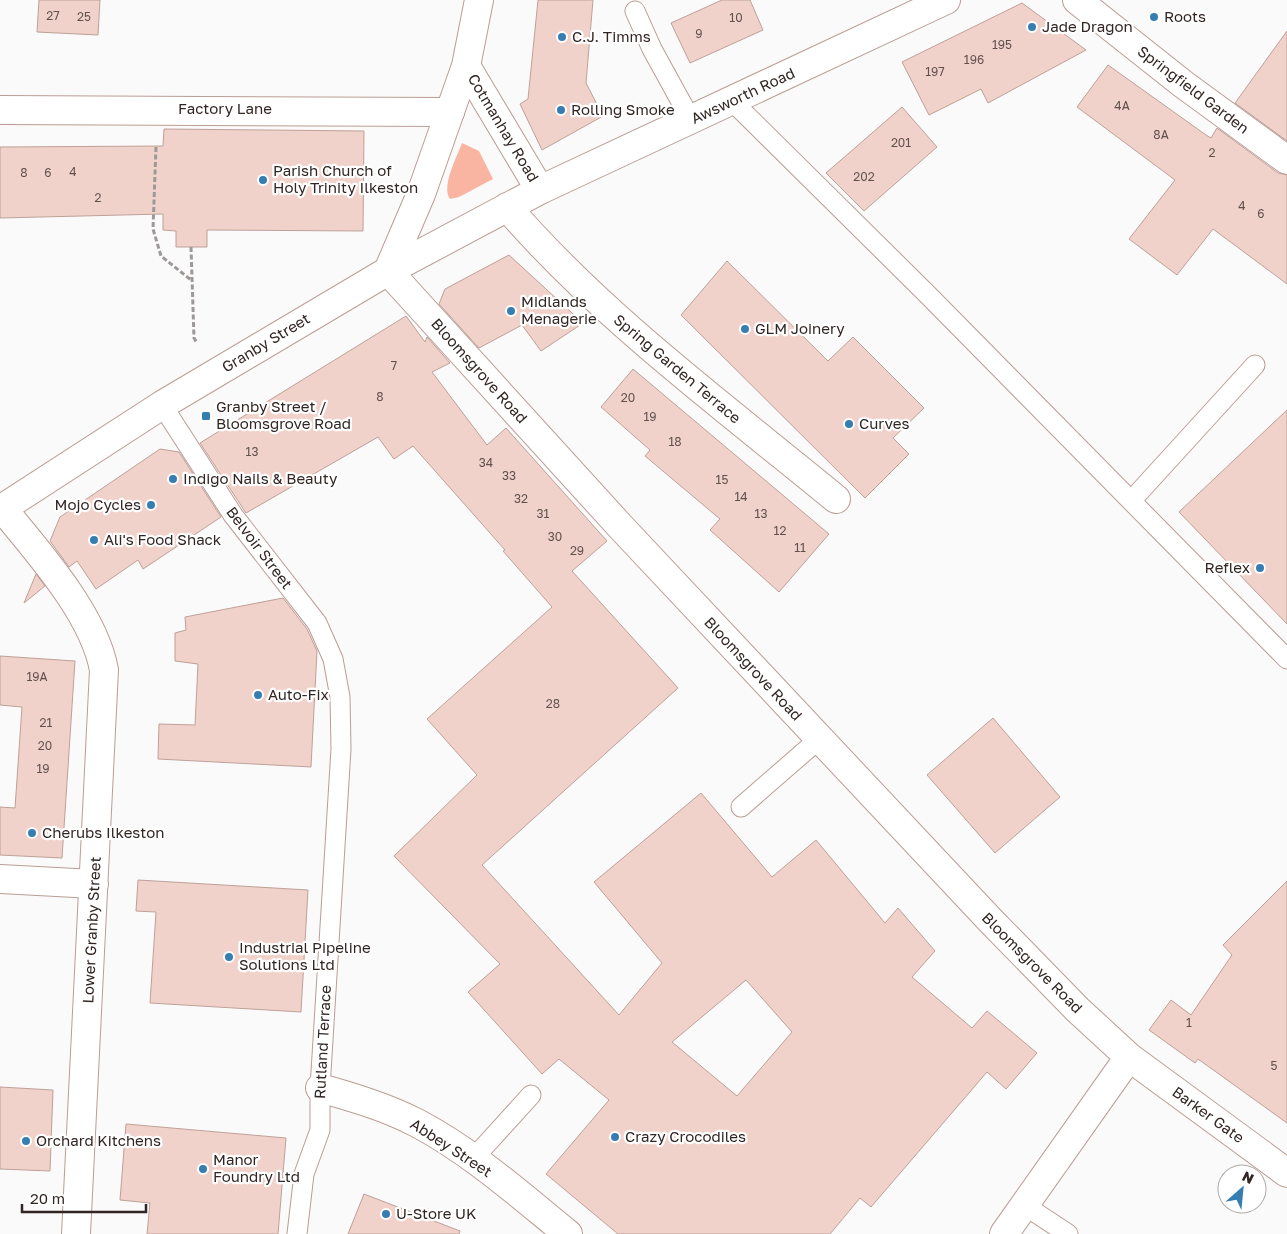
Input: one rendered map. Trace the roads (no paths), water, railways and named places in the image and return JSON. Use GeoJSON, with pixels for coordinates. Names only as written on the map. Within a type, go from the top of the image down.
{"type":"FeatureCollection","features":[{"type":"Feature","properties":{"kind":"street","name":"Cotmanhay Road"},"geometry":{"type":"LineString","coordinates":[[388,271],[421,194],[466,66],[479,0]]}},
{"type":"Feature","properties":{"kind":"street","name":"Awsworth Road"},"geometry":{"type":"LineString","coordinates":[[540,190],[946,0]]}},
{"type":"Feature","properties":{"kind":"street","name":"Springfield Garden"},"geometry":{"type":"LineString","coordinates":[[1077,0],[1183,84],[1287,160]]}},
{"type":"Feature","properties":{"kind":"street","name":"Cotmanhay Road"},"geometry":{"type":"LineString","coordinates":[[466,66],[540,190]]}},
{"type":"Feature","properties":{"kind":"street","name":"Factory Lane"},"geometry":{"type":"LineString","coordinates":[[0,110],[157,109],[450,112]]}},
{"type":"Feature","properties":{"kind":"street","name":"Granby Street"},"geometry":{"type":"LineString","coordinates":[[1,509],[212,374],[388,271],[540,190]]}},
{"type":"Feature","properties":{"kind":"street","name":"Spring Garden Terrace"},"geometry":{"type":"LineString","coordinates":[[507,207],[547,253],[616,319],[836,499]]}},
{"type":"Feature","properties":{"kind":"street","name":"Bloomsgrove Road"},"geometry":{"type":"LineString","coordinates":[[388,271],[619,526],[819,739],[991,921],[1078,1010],[1129,1057]]}},
{"type":"Feature","properties":{"kind":"street","name":"Lower Granby Street"},"geometry":{"type":"LineString","coordinates":[[1,509],[54,572],[76,605],[96,643],[104,670],[76,1234]]}},
{"type":"Feature","properties":{"kind":"street"},"geometry":{"type":"LineString","coordinates":[[0,879],[94,884]]}},
{"type":"Feature","properties":{"kind":"street"},"geometry":{"type":"LineString","coordinates":[[1004,1234],[1129,1057]]}},
{"type":"Feature","properties":{"kind":"street","name":"Barker Gate"},"geometry":{"type":"LineString","coordinates":[[1129,1057],[1287,1173]]}},
{"type":"Feature","properties":{"kind":"street","name":"Abbey Street"},"geometry":{"type":"LineString","coordinates":[[320,1088],[364,1101],[416,1123],[473,1159],[568,1234]]}},
{"type":"Feature","properties":{"kind":"lane"},"geometry":{"type":"LineString","coordinates":[[635,11],[652,49],[691,120]]}},
{"type":"Feature","properties":{"kind":"lane"},"geometry":{"type":"LineString","coordinates":[[732,101],[927,294],[1287,659]]}},
{"type":"Feature","properties":{"kind":"lane"},"geometry":{"type":"LineString","coordinates":[[1131,501],[1255,365]]}},
{"type":"Feature","properties":{"kind":"lane","name":"Belvoir Street"},"geometry":{"type":"LineString","coordinates":[[162,405],[233,515],[317,623],[333,659],[340,697]]}},
{"type":"Feature","properties":{"kind":"lane","name":"Rutland Terrace"},"geometry":{"type":"LineString","coordinates":[[297,1234],[304,1174],[320,1130],[320,1088],[341,749],[340,697]]}},
{"type":"Feature","properties":{"kind":"lane"},"geometry":{"type":"LineString","coordinates":[[741,807],[819,739]]}},
{"type":"Feature","properties":{"kind":"lane"},"geometry":{"type":"LineString","coordinates":[[473,1159],[531,1095]]}},
{"type":"Feature","properties":{"kind":"lane"},"geometry":{"type":"LineString","coordinates":[[1024,1205],[1068,1234]]}},
{"type":"Feature","properties":{"kind":"place","name":"Roots"},"geometry":{"type":"Point","coordinates":[1154,17]}},
{"type":"Feature","properties":{"kind":"place","name":"Jade Dragon"},"geometry":{"type":"Point","coordinates":[1032,27]}},
{"type":"Feature","properties":{"kind":"place","name":"C.J. Timms"},"geometry":{"type":"Point","coordinates":[562,37]}},
{"type":"Feature","properties":{"kind":"place","name":"Rolling Smoke"},"geometry":{"type":"Point","coordinates":[561,110]}},
{"type":"Feature","properties":{"kind":"place","name":"Parish Church of Holy Trinity Ilkeston"},"geometry":{"type":"Point","coordinates":[263,180]}},
{"type":"Feature","properties":{"kind":"place","name":"Midlands Menagerie"},"geometry":{"type":"Point","coordinates":[511,311]}},
{"type":"Feature","properties":{"kind":"place","name":"GLM Joinery"},"geometry":{"type":"Point","coordinates":[745,329]}},
{"type":"Feature","properties":{"kind":"place","name":"Granby Street / Bloomsgrove Road"},"geometry":{"type":"Point","coordinates":[206,416]}},
{"type":"Feature","properties":{"kind":"place","name":"Curves"},"geometry":{"type":"Point","coordinates":[849,424]}},
{"type":"Feature","properties":{"kind":"place","name":"Indigo Nails & Beauty"},"geometry":{"type":"Point","coordinates":[173,479]}},
{"type":"Feature","properties":{"kind":"place","name":"Mojo Cycles"},"geometry":{"type":"Point","coordinates":[151,505]}},
{"type":"Feature","properties":{"kind":"place","name":"Ali's Food Shack"},"geometry":{"type":"Point","coordinates":[94,540]}},
{"type":"Feature","properties":{"kind":"place","name":"Reflex"},"geometry":{"type":"Point","coordinates":[1260,568]}},
{"type":"Feature","properties":{"kind":"place","name":"Auto-Fix"},"geometry":{"type":"Point","coordinates":[258,695]}},
{"type":"Feature","properties":{"kind":"place","name":"Cherubs Ilkeston"},"geometry":{"type":"Point","coordinates":[32,833]}},
{"type":"Feature","properties":{"kind":"place","name":"Industrial Pipeline Solutions Ltd"},"geometry":{"type":"Point","coordinates":[229,957]}},
{"type":"Feature","properties":{"kind":"place","name":"Crazy Crocodiles"},"geometry":{"type":"Point","coordinates":[615,1137]}},
{"type":"Feature","properties":{"kind":"place","name":"Orchard Kitchens"},"geometry":{"type":"Point","coordinates":[26,1141]}},
{"type":"Feature","properties":{"kind":"place","name":"Manor Foundry Ltd"},"geometry":{"type":"Point","coordinates":[203,1169]}},
{"type":"Feature","properties":{"kind":"place","name":"U-Store UK"},"geometry":{"type":"Point","coordinates":[386,1214]}}]}
